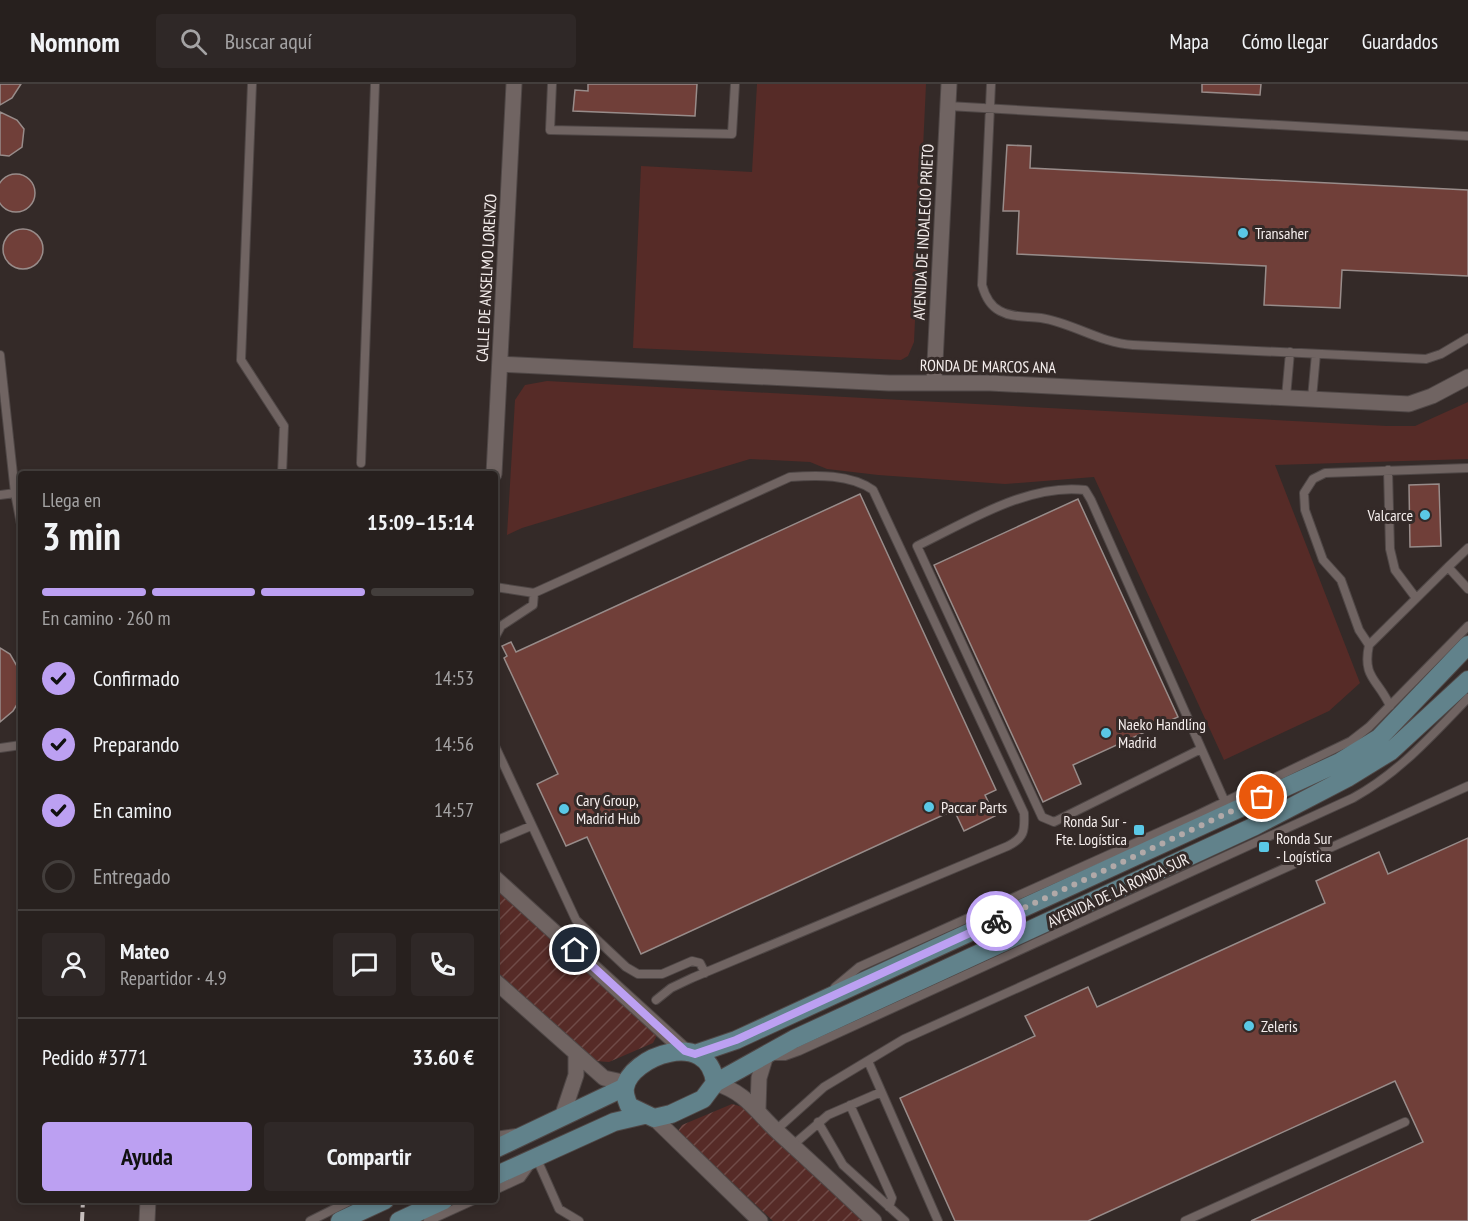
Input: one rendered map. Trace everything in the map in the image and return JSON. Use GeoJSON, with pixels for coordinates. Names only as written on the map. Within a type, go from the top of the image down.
{"type":"FeatureCollection","features":[{"type":"Feature","properties":{"kind":"main road","name":"AVENIDA DE LA RONDA SUR"},"geometry":{"type":"LineString","coordinates":[[690,1052],[736,1040],[1198,821],[1360,751],[1379,738],[1468,645]]}},
{"type":"Feature","properties":{"kind":"main road","name":"AVENIDA DE LA RONDA SUR"},"geometry":{"type":"LineString","coordinates":[[714,1083],[765,1055],[1212,853],[1391,751],[1468,680]]}},
{"type":"Feature","properties":{"kind":"main road"},"geometry":{"type":"LineString","coordinates":[[498,1148],[626,1085],[644,1063],[660,1055],[690,1052],[706,1060],[713,1070],[714,1083],[703,1099],[671,1114],[614,1122],[498,1175]]}},
{"type":"Feature","properties":{"kind":"main road"},"geometry":{"type":"LineString","coordinates":[[626,1085],[629,1106],[649,1117]]}},
{"type":"Feature","properties":{"kind":"main road"},"geometry":{"type":"LineString","coordinates":[[340,1221],[379,1203]]}},
{"type":"Feature","properties":{"kind":"main road"},"geometry":{"type":"LineString","coordinates":[[399,1221],[438,1203]]}},
{"type":"Feature","properties":{"kind":"street","name":"CALLE DE ANSELMO LORENZO"},"geometry":{"type":"LineString","coordinates":[[494,471],[514,84]]}},
{"type":"Feature","properties":{"kind":"street","name":"AVENIDA DE INDALECIO PRIETO"},"geometry":{"type":"LineString","coordinates":[[934,382],[949,84]]}},
{"type":"Feature","properties":{"kind":"street","name":"RONDA DE MARCOS ANA"},"geometry":{"type":"LineString","coordinates":[[500,364],[889,383],[934,382],[1409,404],[1432,396],[1468,377]]}},
{"type":"Feature","properties":{"kind":"street"},"geometry":{"type":"LineString","coordinates":[[498,881],[690,1052]]}},
{"type":"Feature","properties":{"kind":"street"},"geometry":{"type":"LineString","coordinates":[[498,984],[604,1078],[626,1085]]}},
{"type":"Feature","properties":{"kind":"street"},"geometry":{"type":"LineString","coordinates":[[562,1117],[576,1075],[576,1055]]}},
{"type":"Feature","properties":{"kind":"street"},"geometry":{"type":"LineString","coordinates":[[758,1109],[759,1078],[765,1055]]}},
{"type":"Feature","properties":{"kind":"street"},"geometry":{"type":"LineString","coordinates":[[714,1083],[732,1088],[758,1109],[776,1130],[874,1221]]}},
{"type":"Feature","properties":{"kind":"street"},"geometry":{"type":"LineString","coordinates":[[649,1117],[760,1221]]}},
{"type":"Feature","properties":{"kind":"street"},"geometry":{"type":"LineString","coordinates":[[147,1221],[148,1203]]}},
{"type":"Feature","properties":{"kind":"lane"},"geometry":{"type":"LineString","coordinates":[[252,84],[241,360],[284,426],[282,471]]}},
{"type":"Feature","properties":{"kind":"lane"},"geometry":{"type":"LineString","coordinates":[[362,463],[375,84]]}},
{"type":"Feature","properties":{"kind":"lane"},"geometry":{"type":"LineString","coordinates":[[552,84],[550,130],[732,134],[735,84]]}},
{"type":"Feature","properties":{"kind":"lane"},"geometry":{"type":"LineString","coordinates":[[992,84],[982,285],[986,298],[998,310],[1012,316],[1063,322],[1114,344],[1426,358],[1441,354],[1468,338]]}},
{"type":"Feature","properties":{"kind":"lane"},"geometry":{"type":"LineString","coordinates":[[948,106],[1468,136]]}},
{"type":"Feature","properties":{"kind":"lane"},"geometry":{"type":"LineString","coordinates":[[1286,397],[1290,352]]}},
{"type":"Feature","properties":{"kind":"lane"},"geometry":{"type":"LineString","coordinates":[[1312,398],[1316,354]]}},
{"type":"Feature","properties":{"kind":"lane"},"geometry":{"type":"LineString","coordinates":[[0,355],[18,508]]}},
{"type":"Feature","properties":{"kind":"lane"},"geometry":{"type":"LineString","coordinates":[[1369,645],[1359,630],[1341,580],[1323,560],[1305,510],[1304,493],[1313,479],[1325,473],[1468,468]]}},
{"type":"Feature","properties":{"kind":"lane"},"geometry":{"type":"LineString","coordinates":[[1388,470],[1390,549],[1395,570],[1416,598]]}},
{"type":"Feature","properties":{"kind":"lane"},"geometry":{"type":"LineString","coordinates":[[498,587],[534,593],[790,477],[822,475],[863,483],[873,490],[1024,813],[1025,830],[1019,840],[1008,846],[705,973],[671,988],[656,1000]]}},
{"type":"Feature","properties":{"kind":"lane"},"geometry":{"type":"LineString","coordinates":[[1201,749],[1054,822],[1047,821],[1042,816],[917,546],[1015,499],[1073,489],[1085,490],[1225,802]]}},
{"type":"Feature","properties":{"kind":"lane"},"geometry":{"type":"LineString","coordinates":[[0,495],[15,493]]}},
{"type":"Feature","properties":{"kind":"lane"},"geometry":{"type":"LineString","coordinates":[[1390,706],[1383,690],[1369,674],[1365,662],[1369,645],[1468,548]]}},
{"type":"Feature","properties":{"kind":"lane"},"geometry":{"type":"LineString","coordinates":[[1448,567],[1468,589]]}},
{"type":"Feature","properties":{"kind":"lane"},"geometry":{"type":"LineString","coordinates":[[498,632],[501,626],[533,605],[534,593]]}},
{"type":"Feature","properties":{"kind":"lane"},"geometry":{"type":"LineString","coordinates":[[1198,821],[1225,802],[1351,741],[1390,706],[1468,626]]}},
{"type":"Feature","properties":{"kind":"lane"},"geometry":{"type":"LineString","coordinates":[[1212,853],[1353,798],[1381,782],[1468,698]]}},
{"type":"Feature","properties":{"kind":"lane"},"geometry":{"type":"LineString","coordinates":[[0,748],[18,745]]}},
{"type":"Feature","properties":{"kind":"lane"},"geometry":{"type":"LineString","coordinates":[[498,753],[576,920],[626,968],[638,974],[649,976],[693,961],[700,963],[705,973]]}},
{"type":"Feature","properties":{"kind":"lane"},"geometry":{"type":"LineString","coordinates":[[776,1130],[824,1086],[904,1039],[1468,786]]}},
{"type":"Feature","properties":{"kind":"lane"},"geometry":{"type":"LineString","coordinates":[[498,840],[531,825]]}},
{"type":"Feature","properties":{"kind":"lane"},"geometry":{"type":"LineString","coordinates":[[868,1061],[938,1221]]}},
{"type":"Feature","properties":{"kind":"lane"},"geometry":{"type":"LineString","coordinates":[[793,1145],[818,1122],[850,1105],[882,1092]]}},
{"type":"Feature","properties":{"kind":"lane"},"geometry":{"type":"LineString","coordinates":[[850,1105],[892,1198],[889,1207]]}},
{"type":"Feature","properties":{"kind":"lane"},"geometry":{"type":"LineString","coordinates":[[818,1122],[843,1165],[904,1221]]}},
{"type":"Feature","properties":{"kind":"lane"},"geometry":{"type":"LineString","coordinates":[[1185,1221],[1405,1122]]}},
{"type":"Feature","properties":{"kind":"lane"},"geometry":{"type":"LineString","coordinates":[[498,1136],[530,1132]]}},
{"type":"Feature","properties":{"kind":"lane"},"geometry":{"type":"LineString","coordinates":[[498,1189],[521,1178],[536,1157]]}},
{"type":"Feature","properties":{"kind":"lane"},"geometry":{"type":"LineString","coordinates":[[536,1157],[558,1209],[579,1221]]}},
{"type":"Feature","properties":{"kind":"lane"},"geometry":{"type":"LineString","coordinates":[[309,1221],[346,1203]]}},
{"type":"Feature","properties":{"kind":"lane"},"geometry":{"type":"LineString","coordinates":[[428,1221],[467,1203]]}},
{"type":"Feature","properties":{"kind":"shaded area"},"geometry":{"type":"Polygon","coordinates":[[[757,84],[926,84],[914,342],[908,356],[901,360],[633,348],[641,166],[752,172],[757,84]]]}},
{"type":"Feature","properties":{"kind":"shaded area"},"geometry":{"type":"Polygon","coordinates":[[[547,381],[1387,426],[1415,426],[1468,402],[1468,459],[1275,465],[1360,683],[1329,711],[1224,760],[1094,477],[1005,484],[878,475],[827,469],[810,462],[750,459],[522,528],[507,535],[515,400],[525,385],[547,381]]]}},
{"type":"Feature","properties":{"kind":"shaded area"},"geometry":{"type":"Polygon","coordinates":[[[498,890],[657,1035],[653,1043],[609,1062],[595,1061],[498,973],[498,890]]]}},
{"type":"Feature","properties":{"kind":"shaded area"},"geometry":{"type":"Polygon","coordinates":[[[732,1104],[743,1107],[863,1221],[773,1221],[678,1131],[682,1125],[732,1104]]]}},
{"type":"Feature","properties":{"kind":"building"},"geometry":{"type":"Polygon","coordinates":[[[0,84],[21,84],[12,98],[0,105],[0,84]]]}},
{"type":"Feature","properties":{"kind":"building"},"geometry":{"type":"Polygon","coordinates":[[[588,84],[697,84],[695,116],[573,111],[575,90],[588,91],[588,84]]]}},
{"type":"Feature","properties":{"kind":"building"},"geometry":{"type":"Polygon","coordinates":[[[1202,84],[1261,84],[1260,95],[1202,92],[1202,84]]]}},
{"type":"Feature","properties":{"kind":"building"},"geometry":{"type":"Polygon","coordinates":[[[0,112],[17,120],[24,129],[22,147],[9,156],[0,155],[0,112]]]}},
{"type":"Feature","properties":{"kind":"building","name":"Transaher"},"geometry":{"type":"Polygon","coordinates":[[[1007,145],[1031,146],[1030,168],[1468,190],[1468,276],[1342,270],[1340,308],[1264,305],[1266,266],[1017,254],[1019,211],[1003,211],[1007,145]]]}},
{"type":"Feature","properties":{"kind":"building"},"geometry":{"type":"Polygon","coordinates":[[[9,175],[23,175],[30,179],[34,186],[34,200],[30,207],[23,211],[9,211],[2,207],[-1,202],[-1,184],[2,179],[9,175]]]}},
{"type":"Feature","properties":{"kind":"building"},"geometry":{"type":"Polygon","coordinates":[[[23,229],[37,235],[43,249],[37,263],[23,269],[9,263],[3,249],[9,235],[23,229]]]}},
{"type":"Feature","properties":{"kind":"building","name":"Valcarce"},"geometry":{"type":"Polygon","coordinates":[[[1439,484],[1441,546],[1410,547],[1409,485],[1439,484]]]}},
{"type":"Feature","properties":{"kind":"building"},"geometry":{"type":"Polygon","coordinates":[[[860,494],[996,790],[985,795],[995,816],[964,831],[954,810],[641,954],[587,837],[566,846],[537,784],[558,774],[504,658],[507,656],[502,646],[511,642],[516,652],[860,494]]]}},
{"type":"Feature","properties":{"kind":"building"},"geometry":{"type":"Polygon","coordinates":[[[1078,499],[1178,717],[1073,765],[1081,784],[1043,802],[934,565],[1078,499]]]}},
{"type":"Feature","properties":{"kind":"building"},"geometry":{"type":"Polygon","coordinates":[[[0,648],[10,654],[18,668],[18,703],[13,711],[0,722],[0,648]]]}},
{"type":"Feature","properties":{"kind":"building","name":"Zeleris"},"geometry":{"type":"Polygon","coordinates":[[[1468,838],[1468,1221],[1251,1221],[1423,1142],[1395,1081],[1088,1221],[955,1221],[900,1098],[1035,1036],[1025,1016],[1088,987],[1097,1007],[1325,903],[1316,881],[1379,852],[1388,874],[1468,838]]]}},
{"type":"Feature","properties":{"kind":"railway"},"geometry":{"type":"LineString","coordinates":[[82,1221],[83,1203]]}},
{"type":"Feature","properties":{"kind":"way so far"},"geometry":{"type":"LineString","coordinates":[[996,921],[1262,797]]}},
{"type":"Feature","properties":{"kind":"place","name":"Transaher"},"geometry":{"type":"Point","coordinates":[1243,233]}},
{"type":"Feature","properties":{"kind":"place","name":"Valcarce"},"geometry":{"type":"Point","coordinates":[1425,515]}},
{"type":"Feature","properties":{"kind":"place","name":"Naeko Handling Madrid"},"geometry":{"type":"Point","coordinates":[1106,733]}},
{"type":"Feature","properties":{"kind":"place","name":"Paccar Parts"},"geometry":{"type":"Point","coordinates":[929,807]}},
{"type":"Feature","properties":{"kind":"place","name":"Cary Group, Madrid Hub"},"geometry":{"type":"Point","coordinates":[564,809]}},
{"type":"Feature","properties":{"kind":"place","name":"Ronda Sur - Fte. Logística"},"geometry":{"type":"Point","coordinates":[1139,830]}},
{"type":"Feature","properties":{"kind":"place","name":"Ronda Sur - Logística"},"geometry":{"type":"Point","coordinates":[1264,847]}},
{"type":"Feature","properties":{"kind":"place","name":"Zeleris"},"geometry":{"type":"Point","coordinates":[1249,1026]}},
{"type":"Feature","properties":{"kind":"route"},"geometry":{"type":"LineString","coordinates":[[575,950],[667,1032],[685,1051],[695,1054],[736,1040],[996,921]]}}]}
